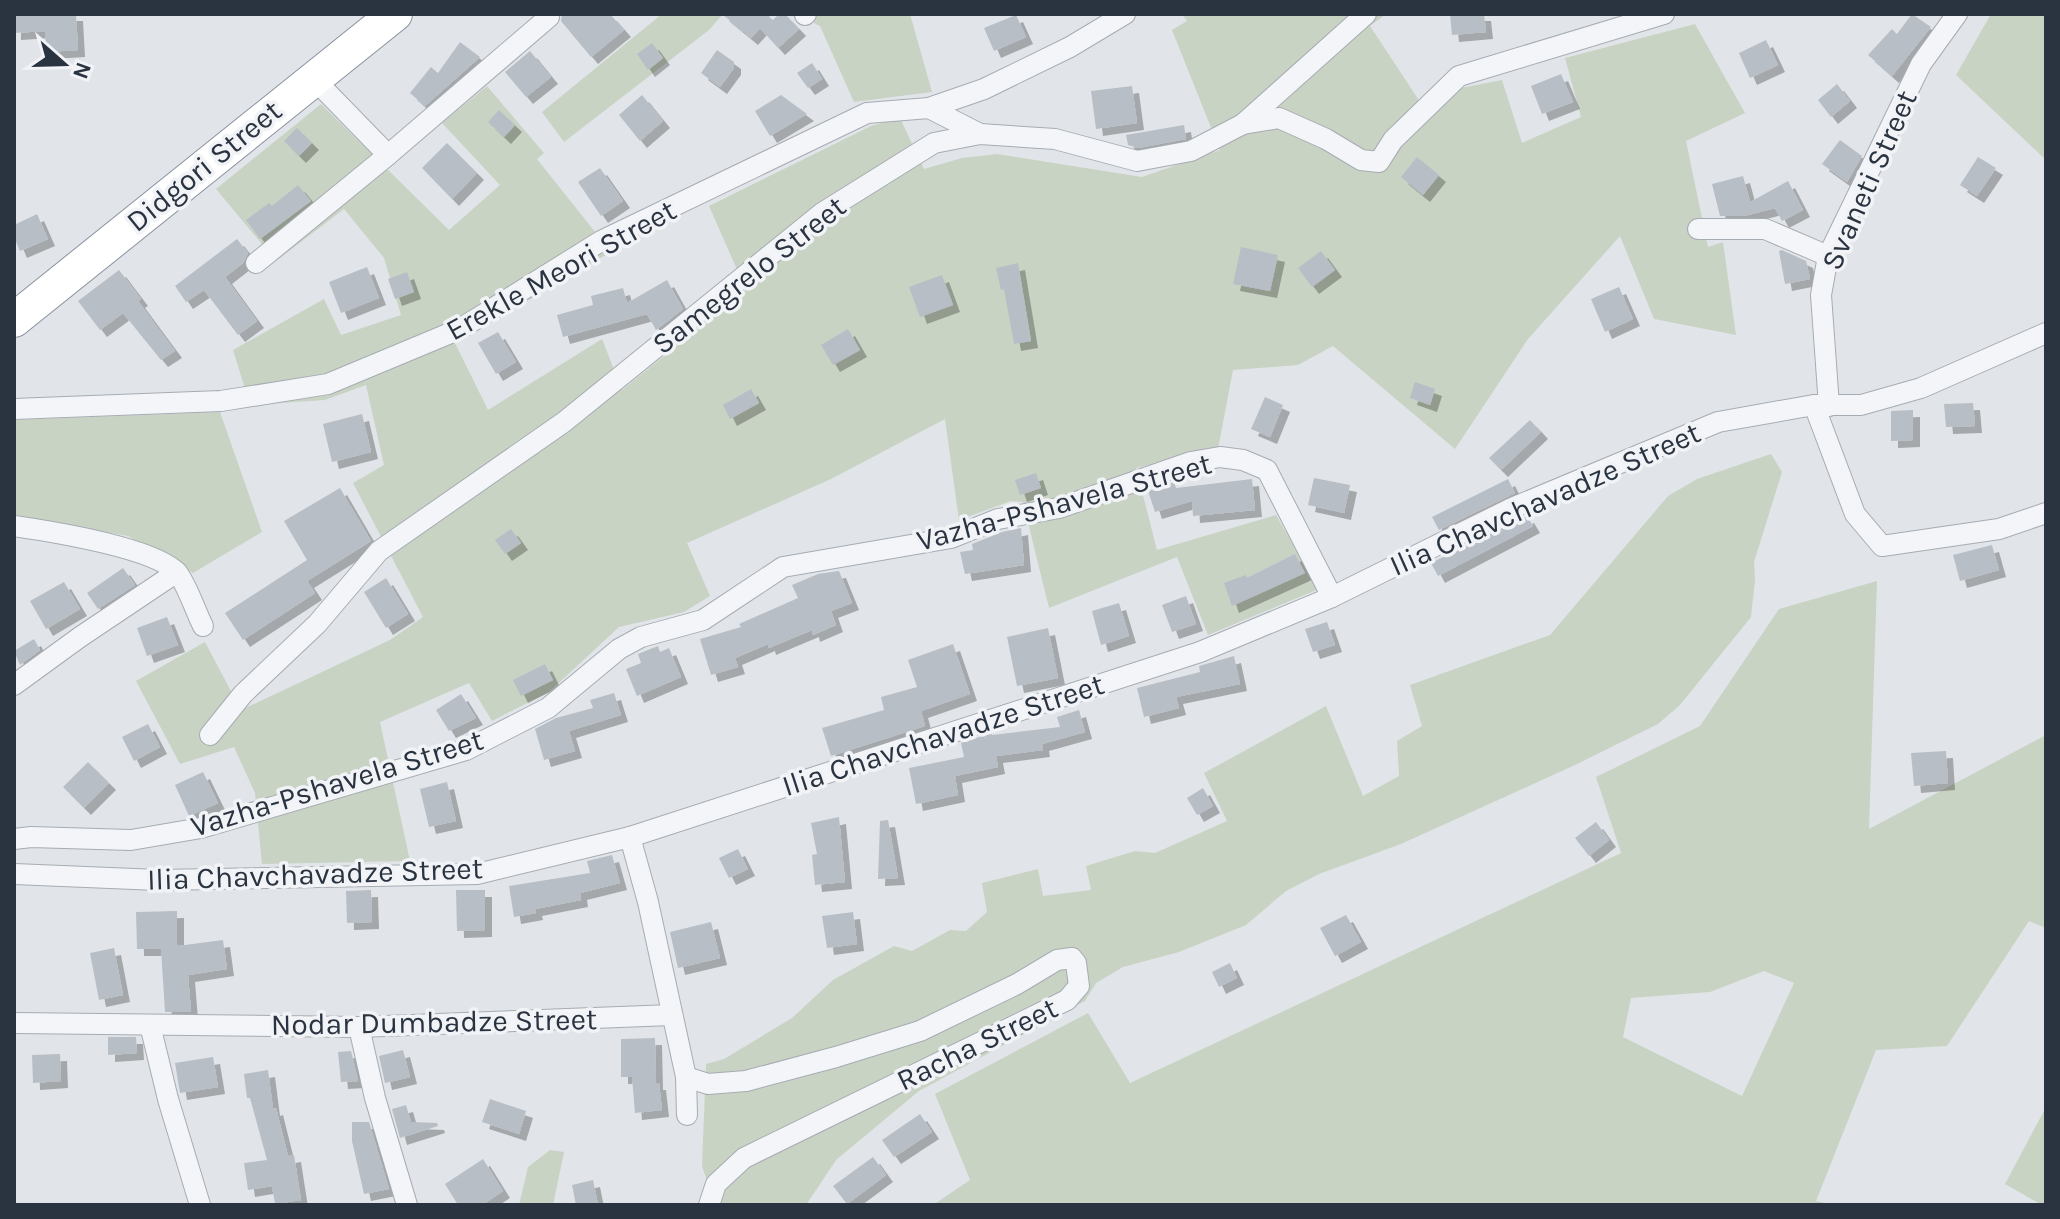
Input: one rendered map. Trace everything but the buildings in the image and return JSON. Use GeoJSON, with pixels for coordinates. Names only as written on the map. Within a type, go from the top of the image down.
{"type":"FeatureCollection","features":[{"type":"Feature","properties":{"kind":"highway","name":"Didgori Street"},"geometry":{"type":"LineString","coordinates":[[17,309],[395,14]]}},
{"type":"Feature","properties":{"kind":"street","name":"Erekle Meori Street"},"geometry":{"type":"LineString","coordinates":[[14,409],[221,401],[328,384],[460,329],[601,241],[867,113],[929,108],[984,89],[1070,47],[1125,14]]}},
{"type":"Feature","properties":{"kind":"street","name":"Samegrelo Street"},"geometry":{"type":"LineString","coordinates":[[210,735],[243,694],[317,624],[379,551],[564,422],[822,213],[934,143],[980,134],[1055,139],[1137,161],[1191,151],[1243,124],[1366,14]]}},
{"type":"Feature","properties":{"kind":"street"},"geometry":{"type":"LineString","coordinates":[[1243,124],[1279,118],[1326,139],[1361,160],[1379,162],[1393,140],[1459,76],[1664,14]]}},
{"type":"Feature","properties":{"kind":"street","name":"Svaneti Street"},"geometry":{"type":"LineString","coordinates":[[1957,14],[1921,64],[1828,256],[1821,295],[1821,406],[1855,514],[1882,546],[1999,529],[2046,513]]}},
{"type":"Feature","properties":{"kind":"street"},"geometry":{"type":"LineString","coordinates":[[256,263],[549,17]]}},
{"type":"Feature","properties":{"kind":"street"},"geometry":{"type":"LineString","coordinates":[[313,78],[388,155]]}},
{"type":"Feature","properties":{"kind":"street"},"geometry":{"type":"LineString","coordinates":[[929,108],[980,134]]}},
{"type":"Feature","properties":{"kind":"street"},"geometry":{"type":"LineString","coordinates":[[1698,229],[1765,229],[1828,256]]}},
{"type":"Feature","properties":{"kind":"street","name":"Ilia Chavchavadze Street"},"geometry":{"type":"LineString","coordinates":[[14,874],[158,880],[477,874],[630,837],[1200,652],[1332,597],[1512,508],[1718,422],[1821,406],[1861,405],[1921,388],[2046,333]]}},
{"type":"Feature","properties":{"kind":"street","name":"Vazha-Pshavela Street"},"geometry":{"type":"LineString","coordinates":[[14,839],[131,840],[201,828],[466,750],[548,708],[619,649],[641,637],[703,620],[783,567],[951,538],[998,519],[1059,508],[1191,462],[1220,457],[1243,460],[1267,470],[1332,597]]}},
{"type":"Feature","properties":{"kind":"street"},"geometry":{"type":"LineString","coordinates":[[14,526],[116,546],[148,556],[177,572],[203,626]]}},
{"type":"Feature","properties":{"kind":"street"},"geometry":{"type":"LineString","coordinates":[[14,685],[177,572]]}},
{"type":"Feature","properties":{"kind":"street"},"geometry":{"type":"LineString","coordinates":[[630,837],[648,902],[686,1077],[687,1115]]}},
{"type":"Feature","properties":{"kind":"street","name":"Racha Street"},"geometry":{"type":"LineString","coordinates":[[686,1077],[708,1084],[746,1081],[836,1057],[920,1031],[1017,984],[1057,960],[1072,958],[1076,963],[1079,986],[1067,1000],[744,1158],[716,1184],[709,1205]]}},
{"type":"Feature","properties":{"kind":"street","name":"Nodar Dumbadze Street"},"geometry":{"type":"LineString","coordinates":[[14,1023],[359,1027],[672,1015]]}},
{"type":"Feature","properties":{"kind":"street"},"geometry":{"type":"LineString","coordinates":[[150,1025],[168,1099],[200,1205]]}},
{"type":"Feature","properties":{"kind":"street"},"geometry":{"type":"LineString","coordinates":[[359,1027],[375,1098],[407,1205]]}},
{"type":"Feature","properties":{"kind":"green space"},"geometry":{"type":"Polygon","coordinates":[[[662,14],[723,14],[709,30],[564,142],[542,112],[662,14]]]}},
{"type":"Feature","properties":{"kind":"green space"},"geometry":{"type":"Polygon","coordinates":[[[796,14],[910,14],[932,92],[854,102],[820,26],[796,14]]]}},
{"type":"Feature","properties":{"kind":"green space"},"geometry":{"type":"Polygon","coordinates":[[[1182,14],[1386,14],[1370,26],[1430,117],[1461,88],[1502,80],[1522,143],[1581,117],[1565,58],[1695,24],[1745,113],[1686,141],[1708,247],[1723,242],[1736,335],[1654,319],[1620,236],[1528,339],[1455,449],[1333,346],[1298,365],[1233,370],[1218,449],[1136,468],[1157,550],[1276,515],[1319,589],[1208,635],[1177,557],[1049,608],[1023,502],[1011,501],[959,520],[945,419],[831,479],[687,543],[710,596],[684,612],[619,627],[549,692],[492,721],[469,683],[380,722],[410,861],[262,864],[255,793],[234,747],[180,764],[136,681],[205,642],[241,710],[390,640],[423,617],[353,483],[384,465],[366,385],[325,400],[250,405],[233,350],[324,299],[341,335],[401,315],[384,258],[344,209],[276,261],[216,189],[321,104],[449,230],[500,185],[442,123],[487,86],[544,153],[537,159],[611,252],[455,343],[488,410],[602,339],[622,390],[746,290],[709,206],[871,126],[900,118],[924,169],[962,158],[997,154],[1142,177],[1220,150],[1172,30],[1187,21],[1182,14]]]}},
{"type":"Feature","properties":{"kind":"green space"},"geometry":{"type":"Polygon","coordinates":[[[1991,14],[2046,14],[2046,160],[1956,75],[1991,14]]]}},
{"type":"Feature","properties":{"kind":"green space"},"geometry":{"type":"Polygon","coordinates":[[[220,412],[262,532],[193,573],[128,536],[14,515],[14,420],[220,412]]]}},
{"type":"Feature","properties":{"kind":"green space"},"geometry":{"type":"Polygon","coordinates":[[[1771,454],[1782,472],[1754,562],[1751,617],[1680,705],[1658,724],[1401,844],[1319,874],[1286,891],[1246,925],[1179,952],[1123,967],[1096,983],[1085,1001],[919,1091],[836,1160],[806,1205],[715,1205],[702,1166],[706,1064],[724,1059],[792,1018],[833,980],[894,946],[912,951],[950,930],[966,931],[987,912],[982,883],[1038,869],[1043,896],[1091,890],[1086,866],[1135,851],[1155,853],[1227,821],[1204,773],[1326,706],[1363,796],[1399,776],[1397,741],[1422,726],[1410,685],[1550,635],[1668,496],[1697,479],[1771,454]]]}},
{"type":"Feature","properties":{"kind":"green space"},"geometry":{"type":"Polygon","coordinates":[[[1877,581],[1869,829],[2046,735],[2046,928],[2029,921],[1947,1046],[1876,1050],[1816,1201],[1835,1205],[933,1205],[970,1180],[935,1094],[1088,1013],[1130,1083],[1621,853],[1596,777],[1700,726],[1779,609],[1877,581]],[[1764,971],[1710,992],[1631,998],[1623,1037],[1742,1096],[1794,983],[1764,971]]]}},
{"type":"Feature","properties":{"kind":"green space"},"geometry":{"type":"Polygon","coordinates":[[[2046,1107],[2046,1205],[2042,1205],[2005,1184],[2046,1107]]]}},
{"type":"Feature","properties":{"kind":"green space"},"geometry":{"type":"Polygon","coordinates":[[[550,1150],[564,1152],[553,1205],[519,1205],[528,1167],[550,1150]]]}}]}
